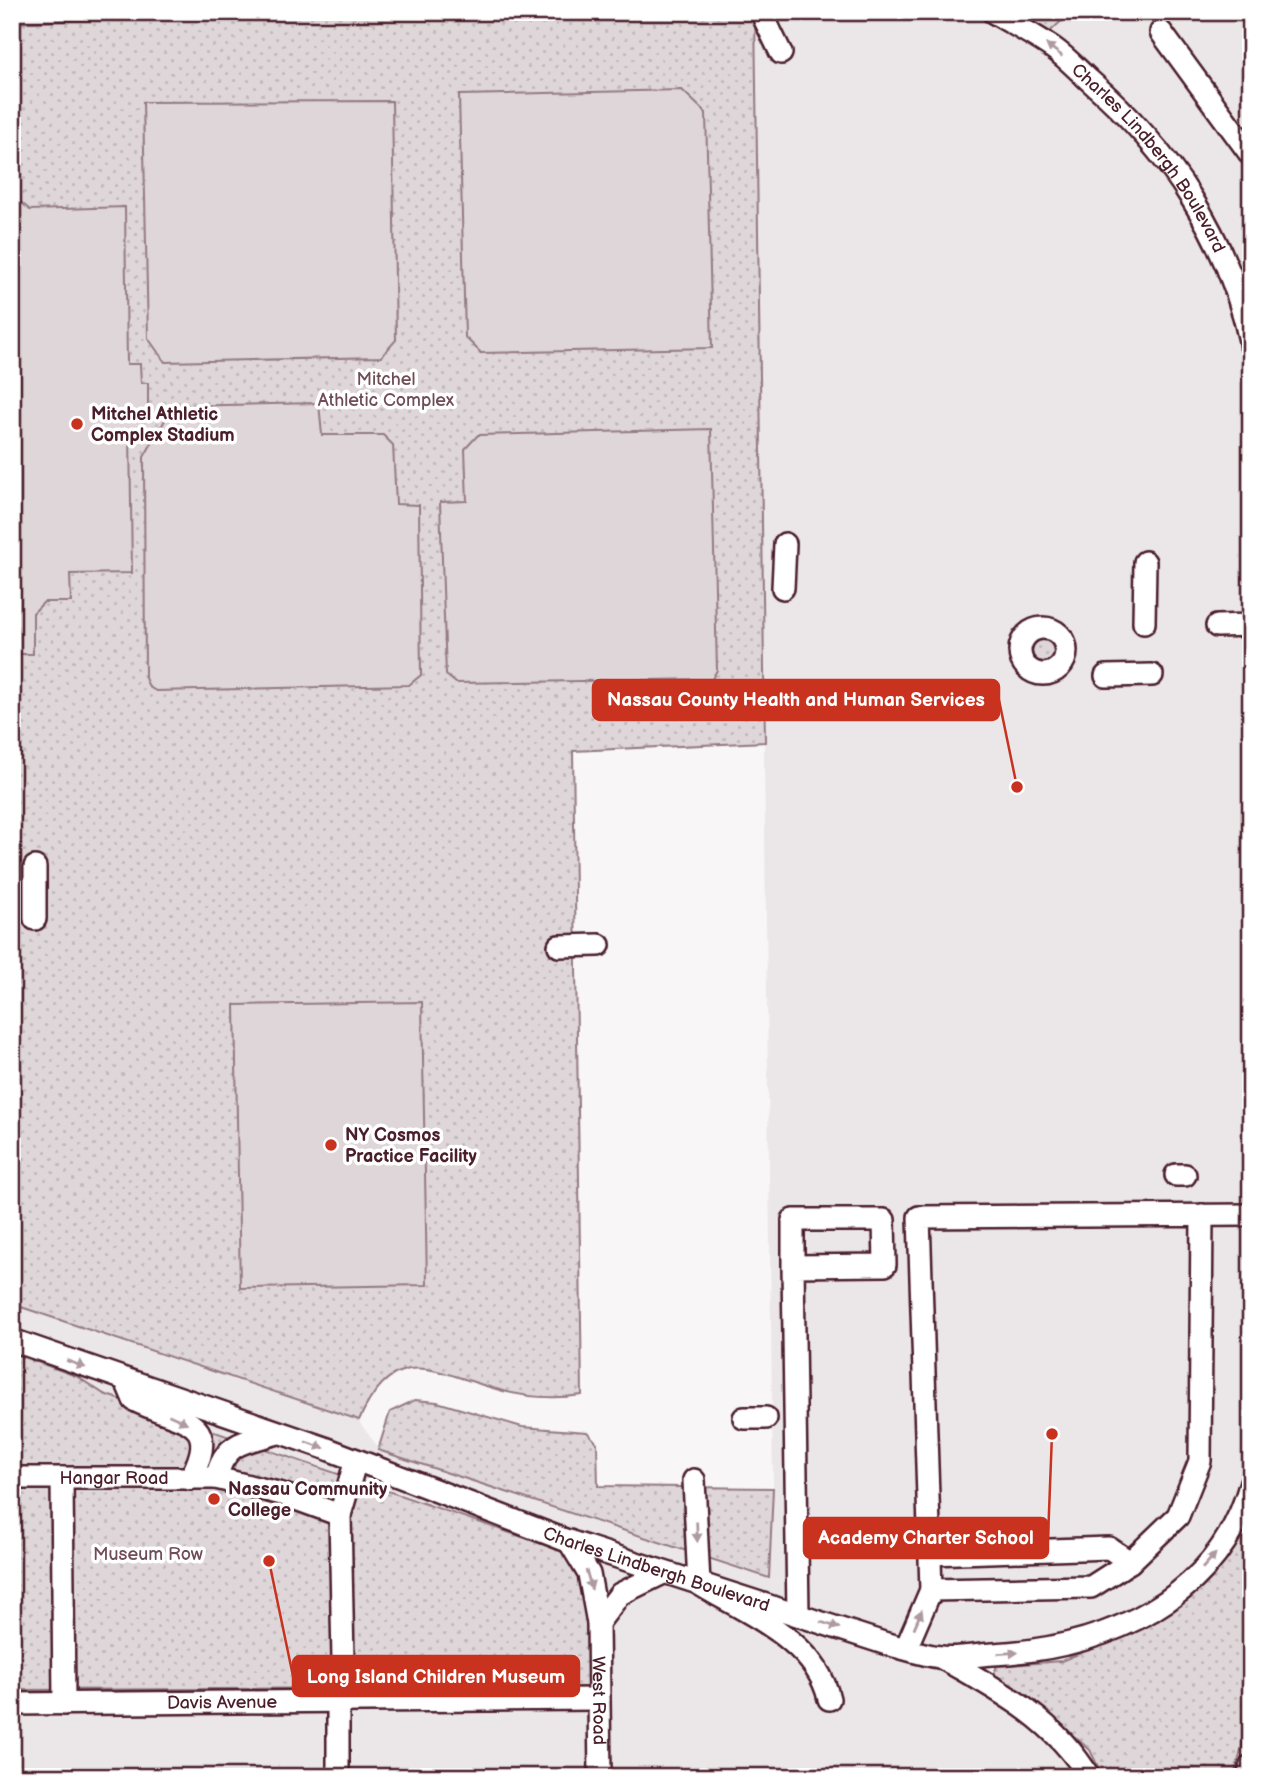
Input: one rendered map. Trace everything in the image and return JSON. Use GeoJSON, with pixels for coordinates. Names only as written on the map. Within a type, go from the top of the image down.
{"type":"FeatureCollection","features":[{"type":"Feature","properties":{"kind":"street"},"geometry":{"type":"LineString","coordinates":[[761,12],[781,53]]}},
{"type":"Feature","properties":{"kind":"street","name":"Charles Lindbergh Boulevard"},"geometry":{"type":"LineString","coordinates":[[993,12],[1054,49],[1128,114],[1172,168],[1221,248],[1243,305],[1251,345]]}},
{"type":"Feature","properties":{"kind":"street"},"geometry":{"type":"LineString","coordinates":[[1161,32],[1251,155]]}},
{"type":"Feature","properties":{"kind":"street"},"geometry":{"type":"LineString","coordinates":[[783,588],[785,544]]}},
{"type":"Feature","properties":{"kind":"street"},"geometry":{"type":"LineString","coordinates":[[1144,623],[1145,562]]}},
{"type":"Feature","properties":{"kind":"street"},"geometry":{"type":"LineString","coordinates":[[1217,626],[1251,625]]}},
{"type":"Feature","properties":{"kind":"street"},"geometry":{"type":"LineString","coordinates":[[1106,676],[1152,675]]}},
{"type":"Feature","properties":{"kind":"street"},"geometry":{"type":"LineString","coordinates":[[35,867],[35,919]]}},
{"type":"Feature","properties":{"kind":"street"},"geometry":{"type":"LineString","coordinates":[[559,946],[599,945]]}},
{"type":"Feature","properties":{"kind":"street"},"geometry":{"type":"LineString","coordinates":[[931,1590],[1091,1587],[1130,1562],[1178,1516],[1200,1461],[1202,1215]]}},
{"type":"Feature","properties":{"kind":"street"},"geometry":{"type":"LineString","coordinates":[[906,1648],[931,1590],[919,1217],[1251,1215]]}},
{"type":"Feature","properties":{"kind":"street"},"geometry":{"type":"LineString","coordinates":[[793,1266],[885,1265],[884,1220],[793,1220],[793,1266],[798,1615]]}},
{"type":"Feature","properties":{"kind":"street","name":"Charles Lindbergh Boulevard"},"geometry":{"type":"LineString","coordinates":[[12,1340],[356,1460],[569,1541],[663,1573],[940,1657],[1033,1652],[1082,1642],[1152,1611],[1188,1584],[1217,1552],[1237,1518],[1251,1482]]}},
{"type":"Feature","properties":{"kind":"street"},"geometry":{"type":"LineString","coordinates":[[126,1381],[134,1400],[197,1428],[203,1439],[202,1456],[190,1479]]}},
{"type":"Feature","properties":{"kind":"street"},"geometry":{"type":"LineString","coordinates":[[744,1418],[766,1418]]}},
{"type":"Feature","properties":{"kind":"street"},"geometry":{"type":"LineString","coordinates":[[216,1478],[222,1457],[230,1449],[278,1433]]}},
{"type":"Feature","properties":{"kind":"street"},"geometry":{"type":"LineString","coordinates":[[338,1777],[338,1712],[343,1700],[340,1515],[356,1460]]}},
{"type":"Feature","properties":{"kind":"street","name":"Hangar Road"},"geometry":{"type":"LineString","coordinates":[[12,1478],[216,1478],[282,1493],[340,1515]]}},
{"type":"Feature","properties":{"kind":"street"},"geometry":{"type":"LineString","coordinates":[[62,1478],[64,1704]]}},
{"type":"Feature","properties":{"kind":"street"},"geometry":{"type":"LineString","coordinates":[[694,1480],[699,1584],[804,1651],[821,1675],[830,1699]]}},
{"type":"Feature","properties":{"kind":"street","name":"West Road"},"geometry":{"type":"LineString","coordinates":[[569,1541],[589,1574],[598,1623],[600,1777]]}},
{"type":"Feature","properties":{"kind":"street"},"geometry":{"type":"LineString","coordinates":[[930,1554],[1109,1548],[1130,1562]]}},
{"type":"Feature","properties":{"kind":"street"},"geometry":{"type":"LineString","coordinates":[[598,1623],[620,1594],[663,1573]]}},
{"type":"Feature","properties":{"kind":"street"},"geometry":{"type":"LineString","coordinates":[[940,1657],[1027,1708],[1063,1741],[1089,1777]]}},
{"type":"Feature","properties":{"kind":"street","name":"Davis Avenue"},"geometry":{"type":"LineString","coordinates":[[12,1704],[599,1699]]}},
{"type":"Feature","properties":{"kind":"street"},"geometry":{"type":"LineString","coordinates":[[1248,1777],[1251,1766]]}},
{"type":"Feature","properties":{"kind":"shaded area"},"geometry":{"type":"Polygon","coordinates":[[[755,12],[1251,12],[1251,1490],[1223,1548],[1095,1641],[949,1658],[1093,1777],[12,1777],[12,1294],[357,1419],[381,1451],[769,1578],[773,1488],[755,12]]]}},
{"type":"Feature","properties":{"kind":"green space","name":"Mitchel Athletic Complex"},"geometry":{"type":"Polygon","coordinates":[[[245,12],[755,12],[765,742],[573,751],[582,1395],[521,1395],[445,1373],[412,1369],[397,1373],[384,1382],[371,1397],[359,1420],[12,1304],[12,23],[245,12]]]}},
{"type":"Feature","properties":{"kind":"green space"},"geometry":{"type":"Polygon","coordinates":[[[993,12],[1071,12],[1040,41],[993,12]]]}},
{"type":"Feature","properties":{"kind":"green space"},"geometry":{"type":"Polygon","coordinates":[[[682,90],[706,113],[712,348],[481,353],[465,337],[459,95],[682,90]]]}},
{"type":"Feature","properties":{"kind":"green space"},"geometry":{"type":"Polygon","coordinates":[[[392,101],[396,340],[381,357],[165,362],[148,338],[143,102],[392,101]]]}},
{"type":"Feature","properties":{"kind":"green space","name":"Mitchel Athletic Complex Stadium"},"geometry":{"type":"Polygon","coordinates":[[[12,195],[30,210],[125,207],[127,364],[140,364],[141,383],[148,383],[148,415],[142,415],[142,432],[130,433],[132,573],[70,574],[71,602],[44,602],[33,613],[33,654],[12,654],[12,195]]]}},
{"type":"Feature","properties":{"kind":"green space"},"geometry":{"type":"Polygon","coordinates":[[[319,403],[322,435],[383,435],[393,445],[396,504],[419,505],[421,675],[409,685],[156,691],[149,687],[145,678],[144,457],[173,406],[319,403]]]}},
{"type":"Feature","properties":{"kind":"green space"},"geometry":{"type":"Polygon","coordinates":[[[711,429],[717,670],[712,679],[456,683],[446,675],[440,502],[467,501],[465,449],[478,435],[711,429]]]}},
{"type":"Feature","properties":{"kind":"green space"},"geometry":{"type":"Polygon","coordinates":[[[1043,640],[1051,643],[1054,651],[1051,659],[1043,662],[1035,659],[1032,651],[1035,643],[1043,640]]]}},
{"type":"Feature","properties":{"kind":"green space","name":"NY Cosmos Practice Facility"},"geometry":{"type":"Polygon","coordinates":[[[422,1002],[427,1285],[240,1288],[235,1005],[422,1002]]]}},
{"type":"Feature","properties":{"kind":"green space","name":"Museum Row"},"geometry":{"type":"Polygon","coordinates":[[[12,1353],[76,1376],[104,1394],[566,1552],[586,1588],[588,1687],[12,1690],[12,1353]]]}},
{"type":"Feature","properties":{"kind":"green space"},"geometry":{"type":"Polygon","coordinates":[[[415,1400],[437,1402],[522,1427],[587,1432],[597,1443],[598,1486],[773,1488],[769,1578],[378,1450],[390,1412],[415,1400]]]}},
{"type":"Feature","properties":{"kind":"green space"},"geometry":{"type":"Polygon","coordinates":[[[1251,1505],[1251,1679],[1242,1746],[1233,1777],[1103,1777],[1090,1750],[1024,1694],[991,1679],[997,1666],[1061,1661],[1151,1625],[1214,1575],[1251,1505]]]}},
{"type":"Feature","properties":{"kind":"place","name":"Mitchel Athletic Complex Stadium"},"geometry":{"type":"Point","coordinates":[77,424]}},
{"type":"Feature","properties":{"kind":"place","name":"Nassau County Health and Human Services"},"geometry":{"type":"Point","coordinates":[1017,787]}},
{"type":"Feature","properties":{"kind":"place","name":"NY Cosmos Practice Facility"},"geometry":{"type":"Point","coordinates":[331,1145]}},
{"type":"Feature","properties":{"kind":"place","name":"Academy Charter School"},"geometry":{"type":"Point","coordinates":[1052,1434]}},
{"type":"Feature","properties":{"kind":"place","name":"Nassau Community College"},"geometry":{"type":"Point","coordinates":[214,1499]}},
{"type":"Feature","properties":{"kind":"place","name":"Long Island Children Museum"},"geometry":{"type":"Point","coordinates":[269,1561]}}]}
